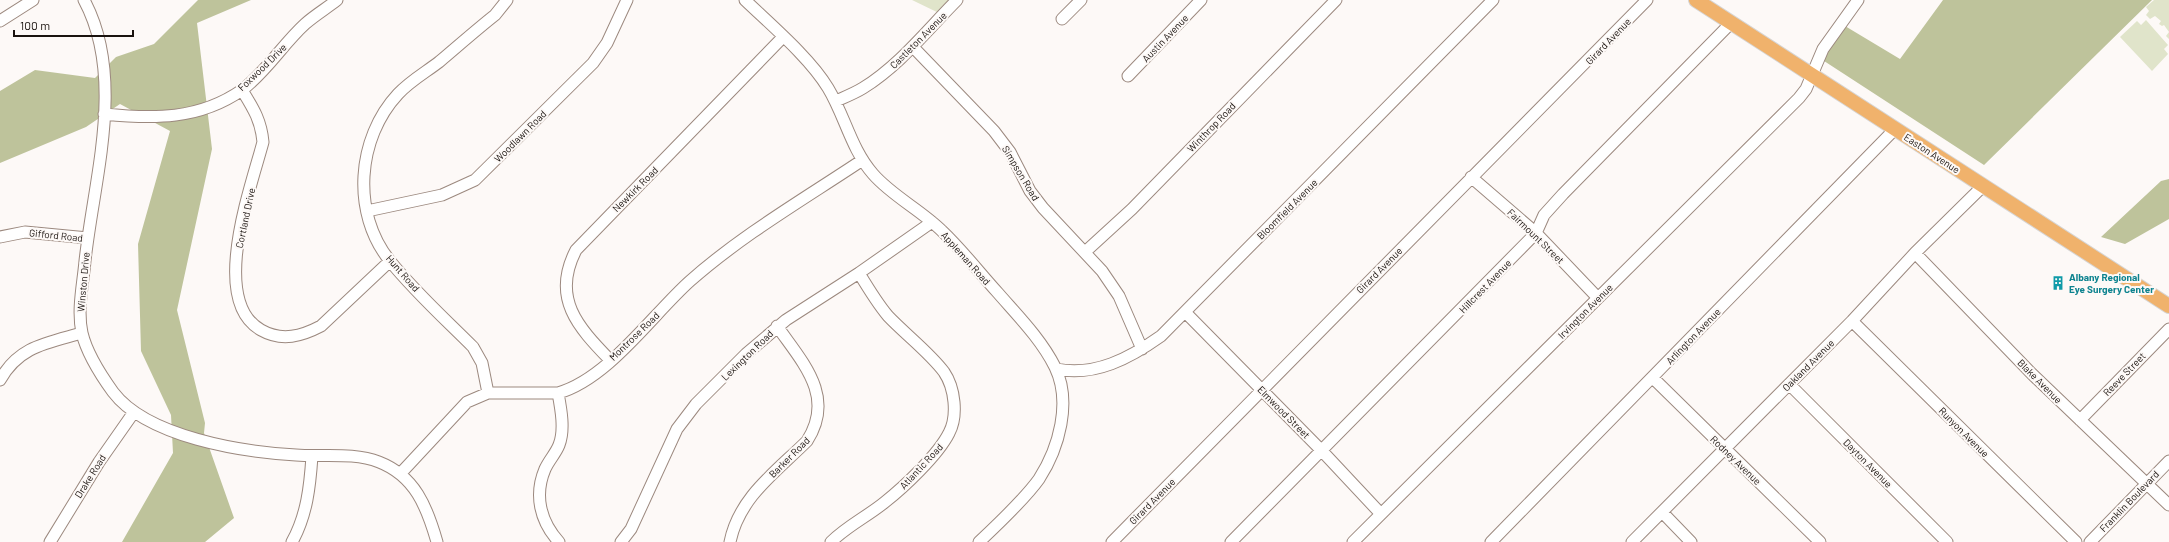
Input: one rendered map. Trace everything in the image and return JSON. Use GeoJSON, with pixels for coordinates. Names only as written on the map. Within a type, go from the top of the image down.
{"type":"FeatureCollection","features":[{"type":"Feature","properties":{"kind":"main road","name":"Easton Avenue"},"geometry":{"type":"LineString","coordinates":[[1696,0],[2169,306]]}},
{"type":"Feature","properties":{"kind":"street"},"geometry":{"type":"LineString","coordinates":[[0,22],[33,0]]}},
{"type":"Feature","properties":{"kind":"street","name":"Winston Drive"},"geometry":{"type":"LineString","coordinates":[[84,0],[95,25],[102,55],[105,80],[104,114],[81,301],[82,333],[96,368],[114,394],[134,412],[164,429],[195,439],[265,452],[312,456],[361,457],[379,462],[400,474],[421,497],[437,542]]}},
{"type":"Feature","properties":{"kind":"street","name":"Foxwood Drive"},"geometry":{"type":"LineString","coordinates":[[104,114],[158,118],[175,116],[207,108],[242,90],[305,24],[337,0]]}},
{"type":"Feature","properties":{"kind":"street","name":"Hunt Road"},"geometry":{"type":"LineString","coordinates":[[488,393],[482,363],[472,347],[390,260],[376,238],[367,211],[364,182],[368,148],[384,110],[399,92],[495,15],[507,0]]}},
{"type":"Feature","properties":{"kind":"street","name":"Woodlawn Road"},"geometry":{"type":"LineString","coordinates":[[367,211],[442,195],[475,180],[593,63],[607,43],[627,0]]}},
{"type":"Feature","properties":{"kind":"street","name":"Appleman Road"},"geometry":{"type":"LineString","coordinates":[[745,0],[813,68],[827,86],[836,101],[861,161],[874,176],[943,231],[1026,326],[1047,353],[1056,369],[1061,386],[1063,406],[1060,430],[1054,450],[1038,479],[979,542]]}},
{"type":"Feature","properties":{"kind":"street","name":"Castleton Avenue"},"geometry":{"type":"LineString","coordinates":[[836,101],[863,88],[886,71],[913,47],[957,0]]}},
{"type":"Feature","properties":{"kind":"street"},"geometry":{"type":"LineString","coordinates":[[1062,19],[1081,0]]}},
{"type":"Feature","properties":{"kind":"street","name":"Austin Avenue"},"geometry":{"type":"LineString","coordinates":[[1128,76],[1201,0]]}},
{"type":"Feature","properties":{"kind":"street","name":"Winthrop Road"},"geometry":{"type":"LineString","coordinates":[[1085,252],[1132,209],[1336,0]]}},
{"type":"Feature","properties":{"kind":"street","name":"Bloomfield Avenue"},"geometry":{"type":"LineString","coordinates":[[1056,369],[1071,372],[1089,370],[1126,358],[1161,336],[1493,0]]}},
{"type":"Feature","properties":{"kind":"street","name":"Girard Avenue"},"geometry":{"type":"LineString","coordinates":[[1112,542],[1472,177],[1554,96],[1647,0]]}},
{"type":"Feature","properties":{"kind":"street","name":"Irvington Avenue"},"geometry":{"type":"LineString","coordinates":[[1353,542],[1799,98],[1806,89],[1823,48],[1858,0]]}},
{"type":"Feature","properties":{"kind":"street","name":"Hillcrest Avenue"},"geometry":{"type":"LineString","coordinates":[[1232,542],[1536,233],[1544,215],[1563,194],[1731,23]]}},
{"type":"Feature","properties":{"kind":"street","name":"Newkirk Road"},"geometry":{"type":"LineString","coordinates":[[610,360],[582,330],[568,305],[567,286],[569,268],[576,250],[783,37]]}},
{"type":"Feature","properties":{"kind":"street","name":"Simpson Road"},"geometry":{"type":"LineString","coordinates":[[913,47],[994,131],[1010,152],[1030,191],[1043,208],[1102,271],[1119,296],[1142,349]]}},
{"type":"Feature","properties":{"kind":"street","name":"Cortland Drive"},"geometry":{"type":"LineString","coordinates":[[242,90],[259,119],[262,127],[263,142],[238,243],[236,284],[238,302],[246,318],[255,327],[269,334],[290,337],[308,333],[322,326],[390,260]]}},
{"type":"Feature","properties":{"kind":"street","name":"Arlington Avenue"},"geometry":{"type":"LineString","coordinates":[[1491,542],[1895,129]]}},
{"type":"Feature","properties":{"kind":"street","name":"Montrose Road"},"geometry":{"type":"LineString","coordinates":[[400,474],[467,402],[488,393],[558,394],[583,382],[628,345],[690,281],[732,246],[861,161]]}},
{"type":"Feature","properties":{"kind":"street","name":"Fairmount Street"},"geometry":{"type":"LineString","coordinates":[[1472,177],[1536,233],[1598,298]]}},
{"type":"Feature","properties":{"kind":"street","name":"Oakland Avenue"},"geometry":{"type":"LineString","coordinates":[[1632,542],[1852,321],[1915,253],[1983,186]]}},
{"type":"Feature","properties":{"kind":"street","name":"Lexington Road"},"geometry":{"type":"LineString","coordinates":[[621,542],[631,529],[677,429],[702,399],[746,354],[777,326],[859,273],[932,222]]}},
{"type":"Feature","properties":{"kind":"street","name":"Gifford Road"},"geometry":{"type":"LineString","coordinates":[[0,236],[25,232],[88,238]]}},
{"type":"Feature","properties":{"kind":"street","name":"Blake Avenue"},"geometry":{"type":"LineString","coordinates":[[1915,253],[2080,420],[2169,505]]}},
{"type":"Feature","properties":{"kind":"street","name":"Atlantic Road"},"geometry":{"type":"LineString","coordinates":[[831,542],[839,534],[885,503],[941,446],[950,432],[953,412],[954,400],[951,385],[944,372],[888,316],[877,303],[859,273]]}},
{"type":"Feature","properties":{"kind":"street","name":"Elmwood Street"},"geometry":{"type":"LineString","coordinates":[[1185,312],[1322,450],[1381,514]]}},
{"type":"Feature","properties":{"kind":"street","name":"Runyon Avenue"},"geometry":{"type":"LineString","coordinates":[[1852,321],[2076,542]]}},
{"type":"Feature","properties":{"kind":"street","name":"Barker Road"},"geometry":{"type":"LineString","coordinates":[[730,542],[735,524],[752,495],[807,441],[813,432],[818,415],[818,396],[812,376],[777,326]]}},
{"type":"Feature","properties":{"kind":"street","name":"Reeve Street"},"geometry":{"type":"LineString","coordinates":[[2080,420],[2169,328]]}},
{"type":"Feature","properties":{"kind":"street"},"geometry":{"type":"LineString","coordinates":[[0,380],[8,367],[27,351],[40,344],[82,333]]}},
{"type":"Feature","properties":{"kind":"street","name":"Rodney Avenue"},"geometry":{"type":"LineString","coordinates":[[1652,378],[1820,542]]}},
{"type":"Feature","properties":{"kind":"street","name":"Dayton Avenue"},"geometry":{"type":"LineString","coordinates":[[1789,384],[1948,542]]}},
{"type":"Feature","properties":{"kind":"street"},"geometry":{"type":"LineString","coordinates":[[558,394],[562,426],[559,444],[545,468],[540,499],[541,515],[549,531],[559,542]]}},
{"type":"Feature","properties":{"kind":"street","name":"Drake Road"},"geometry":{"type":"LineString","coordinates":[[50,542],[99,462],[134,412]]}},
{"type":"Feature","properties":{"kind":"street"},"geometry":{"type":"LineString","coordinates":[[292,542],[303,516],[310,491],[312,456]]}},
{"type":"Feature","properties":{"kind":"street","name":"Franklin Boulevard"},"geometry":{"type":"LineString","coordinates":[[2090,542],[2169,461]]}},
{"type":"Feature","properties":{"kind":"street"},"geometry":{"type":"LineString","coordinates":[[1662,512],[1692,542]]}},
{"type":"Feature","properties":{"kind":"green space"},"geometry":{"type":"Polygon","coordinates":[[[198,0],[251,0],[197,23],[212,149],[177,310],[205,423],[204,433],[234,518],[205,542],[122,542],[173,453],[171,415],[141,351],[138,244],[170,131],[120,104],[86,127],[0,163],[0,91],[35,70],[95,78],[116,57],[154,44],[198,0]]]}},
{"type":"Feature","properties":{"kind":"green space"},"geometry":{"type":"Polygon","coordinates":[[[912,0],[957,0],[943,15],[912,0]]]}},
{"type":"Feature","properties":{"kind":"green space"},"geometry":{"type":"Polygon","coordinates":[[[1943,0],[2152,0],[1984,165],[1821,59],[1845,26],[1900,59],[1943,0]]]}},
{"type":"Feature","properties":{"kind":"green space"},"geometry":{"type":"Polygon","coordinates":[[[2154,0],[2169,0],[2169,32],[2164,25],[2162,26],[2159,24],[2161,21],[2155,16],[2150,19],[2146,15],[2149,11],[2146,7],[2154,0]]]}},
{"type":"Feature","properties":{"kind":"green space"},"geometry":{"type":"Polygon","coordinates":[[[2146,20],[2168,45],[2164,49],[2168,54],[2152,71],[2120,37],[2137,21],[2141,25],[2146,20]]]}},
{"type":"Feature","properties":{"kind":"green space"},"geometry":{"type":"Polygon","coordinates":[[[2169,32],[2169,39],[2166,36],[2169,32]]]}},
{"type":"Feature","properties":{"kind":"green space"},"geometry":{"type":"Polygon","coordinates":[[[2169,179],[2169,219],[2125,244],[2101,237],[2161,181],[2169,179]]]}},
{"type":"Feature","properties":{"kind":"place","name":"Albany Regional Eye Surgery Center"},"geometry":{"type":"Point","coordinates":[2058,283]}}]}
